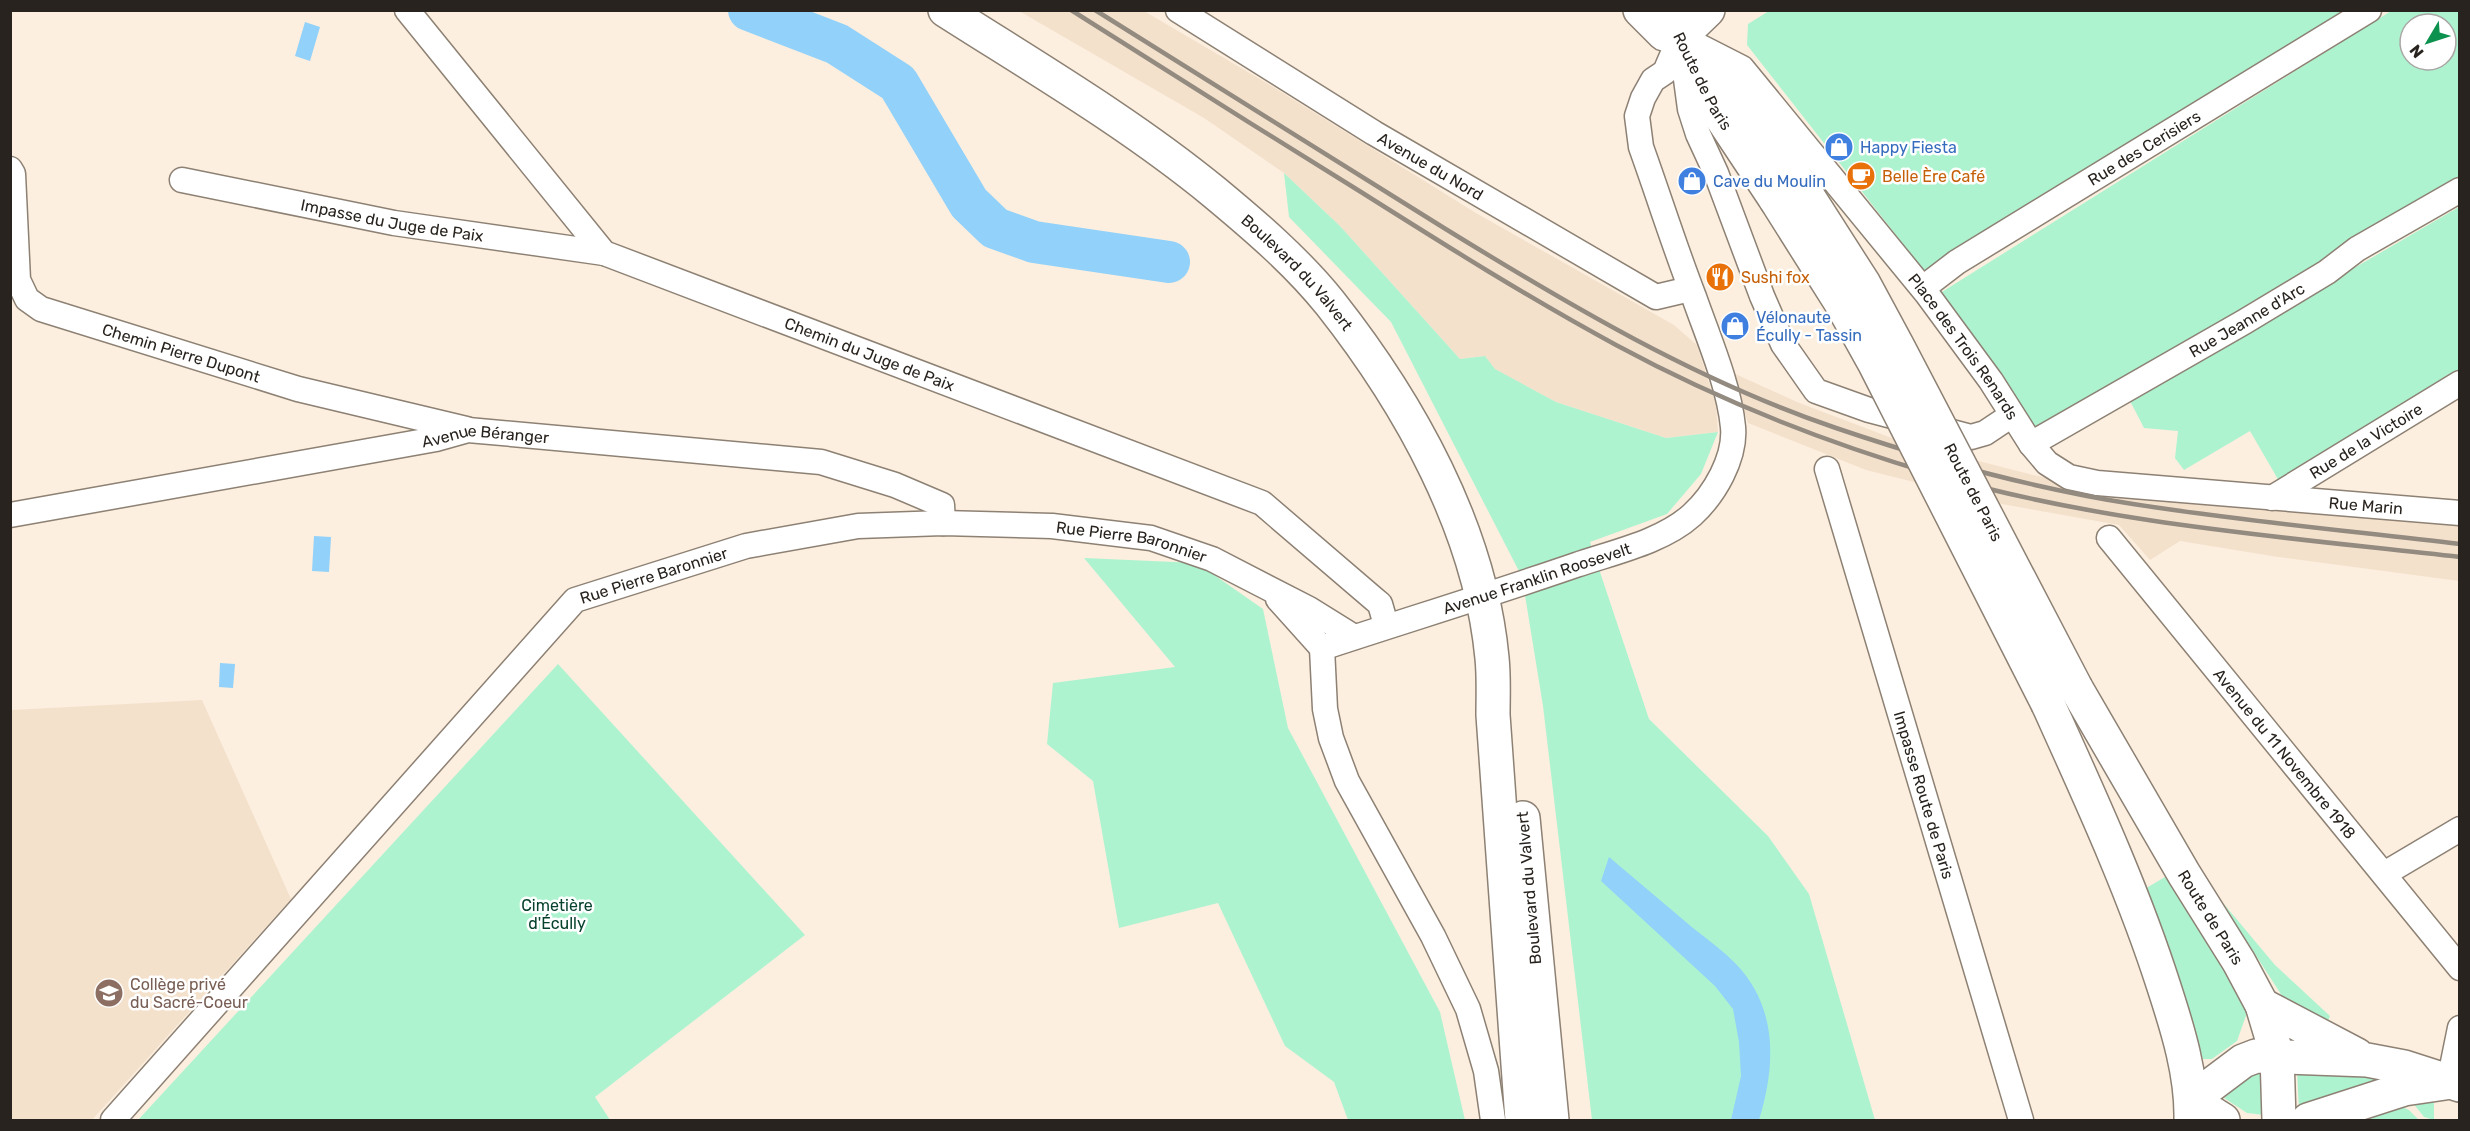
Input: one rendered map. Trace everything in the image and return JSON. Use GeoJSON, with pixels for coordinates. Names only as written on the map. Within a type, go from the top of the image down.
{"type":"FeatureCollection","features":[{"type":"Feature","properties":{"kind":"main road","name":"Boulevard du Valvert"},"geometry":{"type":"LineString","coordinates":[[945,10],[1136,134],[1214,192],[1282,252],[1329,302],[1385,378],[1428,450],[1465,542],[1481,597],[1492,658],[1493,715],[1523,1119]]}},
{"type":"Feature","properties":{"kind":"main road"},"geometry":{"type":"LineString","coordinates":[[1640,10],[1664,34],[1676,24],[1708,10]]}},
{"type":"Feature","properties":{"kind":"main road","name":"Route de Paris"},"geometry":{"type":"LineString","coordinates":[[1676,24],[1714,108],[1788,192],[1864,284],[2076,688],[2184,874],[2239,962],[2262,1005],[2277,1055],[2279,1120]]}},
{"type":"Feature","properties":{"kind":"main road","name":"Route de Paris"},"geometry":{"type":"LineString","coordinates":[[1788,192],[1841,303],[1875,364],[2048,704],[2093,804],[2151,948],[2173,1017],[2191,1110]]}},
{"type":"Feature","properties":{"kind":"main road"},"geometry":{"type":"LineString","coordinates":[[2262,1005],[2367,1060]]}},
{"type":"Feature","properties":{"kind":"main road"},"geometry":{"type":"LineString","coordinates":[[2223,1120],[2191,1110],[2243,1061],[2256,1056],[2367,1060],[2404,1067],[2454,1084]]}},
{"type":"Feature","properties":{"kind":"main road"},"geometry":{"type":"LineString","coordinates":[[2308,1120],[2404,1089],[2454,1084]]}},
{"type":"Feature","properties":{"kind":"street"},"geometry":{"type":"LineString","coordinates":[[407,10],[604,253]]}},
{"type":"Feature","properties":{"kind":"street","name":"Avenue du Nord"},"geometry":{"type":"LineString","coordinates":[[1178,10],[1213,18],[1374,133],[1656,297],[1690,289]]}},
{"type":"Feature","properties":{"kind":"street","name":"Rue des Cerisiers"},"geometry":{"type":"LineString","coordinates":[[1923,288],[1957,262],[2370,10]]}},
{"type":"Feature","properties":{"kind":"street","name":"Avenue Franklin Roosevelt"},"geometry":{"type":"LineString","coordinates":[[1322,648],[1386,625],[1481,597],[1657,536],[1691,516],[1705,501],[1729,458],[1733,429],[1721,377],[1641,147],[1637,116],[1648,88],[1665,72],[1676,24]]}},
{"type":"Feature","properties":{"kind":"street","name":"Place des Trois Renards"},"geometry":{"type":"LineString","coordinates":[[1676,24],[1742,68],[1923,288],[1991,381],[2012,415],[1985,433],[1971,437],[1869,410],[1816,391],[1783,344],[1762,296],[1716,172],[1698,134],[1690,109],[1676,24]]}},
{"type":"Feature","properties":{"kind":"street","name":"Chemin Pierre Dupont"},"geometry":{"type":"LineString","coordinates":[[10,169],[13,174],[18,280],[27,299],[41,309],[298,389],[468,430]]}},
{"type":"Feature","properties":{"kind":"street","name":"Impasse du Juge de Paix"},"geometry":{"type":"LineString","coordinates":[[182,180],[394,223],[604,253]]}},
{"type":"Feature","properties":{"kind":"street","name":"Rue Jeanne d'Arc"},"geometry":{"type":"LineString","coordinates":[[2031,444],[2253,316],[2327,272],[2357,249],[2460,190]]}},
{"type":"Feature","properties":{"kind":"street","name":"Chemin du Juge de Paix"},"geometry":{"type":"LineString","coordinates":[[604,253],[1262,503],[1374,598],[1380,604],[1386,625]]}},
{"type":"Feature","properties":{"kind":"street","name":"Rue de la Victoire"},"geometry":{"type":"LineString","coordinates":[[2272,498],[2460,383]]}},
{"type":"Feature","properties":{"kind":"street"},"geometry":{"type":"LineString","coordinates":[[2012,415],[2031,444]]}},
{"type":"Feature","properties":{"kind":"street","name":"Avenue Béranger"},"geometry":{"type":"LineString","coordinates":[[10,515],[424,441],[468,430],[821,462],[895,485],[942,505],[943,523]]}},
{"type":"Feature","properties":{"kind":"street","name":"Rue Marin"},"geometry":{"type":"LineString","coordinates":[[2031,444],[2054,470],[2069,477],[2097,483],[2460,513]]}},
{"type":"Feature","properties":{"kind":"street","name":"Impasse Route de Paris"},"geometry":{"type":"LineString","coordinates":[[1827,469],[2021,1120]]}},
{"type":"Feature","properties":{"kind":"street","name":"Rue Pierre Baronnier"},"geometry":{"type":"LineString","coordinates":[[113,1120],[575,600],[746,546],[858,526],[943,523],[1053,526],[1151,538],[1212,559],[1309,609],[1354,637]]}},
{"type":"Feature","properties":{"kind":"street","name":"Avenue du 11 Novembre 1918"},"geometry":{"type":"LineString","coordinates":[[2109,538],[2460,968]]}},
{"type":"Feature","properties":{"kind":"street","name":"Rue Pierre Baronnier"},"geometry":{"type":"LineString","coordinates":[[1271,590],[1322,648]]}},
{"type":"Feature","properties":{"kind":"street"},"geometry":{"type":"LineString","coordinates":[[1322,648],[1325,709],[1331,738],[1347,781],[1433,936],[1468,1009],[1486,1071],[1523,1119]]}},
{"type":"Feature","properties":{"kind":"street"},"geometry":{"type":"LineString","coordinates":[[2384,874],[2460,829]]}},
{"type":"Feature","properties":{"kind":"street"},"geometry":{"type":"LineString","coordinates":[[2454,1084],[2460,1028]]}},
{"type":"Feature","properties":{"kind":"shaded area"},"geometry":{"type":"Polygon","coordinates":[[[1019,11],[1144,11],[1265,82],[1476,213],[1674,325],[1697,345],[1716,405],[1718,432],[1666,438],[1556,402],[1494,369],[1485,356],[1460,359],[1340,226],[1284,173],[1204,118],[1019,11]]]}},
{"type":"Feature","properties":{"kind":"shaded area"},"geometry":{"type":"Polygon","coordinates":[[[1731,372],[1797,402],[1897,440],[2033,475],[2109,491],[2459,522],[2459,581],[2278,557],[2180,541],[2150,560],[2119,525],[2002,504],[1866,470],[1748,423],[1731,372]]]}},
{"type":"Feature","properties":{"kind":"shaded area","name":"Collège privé du Sacré-Coeur"},"geometry":{"type":"Polygon","coordinates":[[[202,700],[291,899],[92,1120],[11,1120],[11,710],[202,700]]]}},
{"type":"Feature","properties":{"kind":"green space"},"geometry":{"type":"Polygon","coordinates":[[[1769,11],[2348,11],[1925,272],[1747,45],[1748,24],[1769,11]]]}},
{"type":"Feature","properties":{"kind":"green space"},"geometry":{"type":"Polygon","coordinates":[[[2391,11],[2459,11],[2459,184],[2038,437],[1937,295],[2391,11]]]}},
{"type":"Feature","properties":{"kind":"green space"},"geometry":{"type":"Polygon","coordinates":[[[1284,173],[1340,226],[1460,359],[1485,356],[1495,369],[1556,402],[1666,438],[1718,432],[1701,474],[1667,514],[1590,542],[1649,719],[1768,836],[1809,894],[1875,1120],[1592,1120],[1543,706],[1522,577],[1391,322],[1289,217],[1284,173]]]}},
{"type":"Feature","properties":{"kind":"green space"},"geometry":{"type":"Polygon","coordinates":[[[2459,207],[2459,369],[2279,481],[2250,431],[2184,470],[2175,458],[2178,431],[2144,428],[2129,399],[2459,207]]]}},
{"type":"Feature","properties":{"kind":"green space"},"geometry":{"type":"Polygon","coordinates":[[[1084,558],[1197,563],[1263,609],[1288,728],[1440,1012],[1465,1120],[1348,1120],[1334,1082],[1285,1046],[1218,903],[1119,928],[1093,781],[1047,744],[1053,683],[1175,667],[1084,558]]]}},
{"type":"Feature","properties":{"kind":"green space","name":"Cimetière d'Écully"},"geometry":{"type":"Polygon","coordinates":[[[558,664],[805,935],[595,1097],[610,1120],[138,1120],[558,664]]]}},
{"type":"Feature","properties":{"kind":"green space"},"geometry":{"type":"Polygon","coordinates":[[[2165,877],[2169,878],[2248,1010],[2237,1041],[2212,1059],[2203,1059],[2183,996],[2143,890],[2165,877]]]}},
{"type":"Feature","properties":{"kind":"green space"},"geometry":{"type":"Polygon","coordinates":[[[2218,897],[2275,965],[2330,1016],[2327,1024],[2286,1002],[2218,897]]]}},
{"type":"Feature","properties":{"kind":"green space"},"geometry":{"type":"Polygon","coordinates":[[[2256,1070],[2263,1072],[2265,1115],[2247,1113],[2224,1098],[2228,1092],[2256,1070]]]}},
{"type":"Feature","properties":{"kind":"green space"},"geometry":{"type":"Polygon","coordinates":[[[2297,1071],[2392,1075],[2299,1111],[2297,1071]]]}},
{"type":"Feature","properties":{"kind":"green space"},"geometry":{"type":"Polygon","coordinates":[[[2434,1101],[2434,1120],[2424,1117],[2413,1103],[2434,1101]]]}},
{"type":"Feature","properties":{"kind":"green space"},"geometry":{"type":"Polygon","coordinates":[[[2400,1106],[2409,1110],[2419,1120],[2358,1120],[2400,1106]]]}},
{"type":"Feature","properties":{"kind":"water"},"geometry":{"type":"Polygon","coordinates":[[[305,22],[320,27],[310,61],[295,56],[305,22]]]}},
{"type":"Feature","properties":{"kind":"water"},"geometry":{"type":"Polygon","coordinates":[[[314,536],[331,537],[329,572],[312,571],[314,536]]]}},
{"type":"Feature","properties":{"kind":"water"},"geometry":{"type":"Polygon","coordinates":[[[220,663],[235,664],[233,688],[219,687],[220,663]]]}},
{"type":"Feature","properties":{"kind":"water"},"geometry":{"type":"Polygon","coordinates":[[[1609,857],[1725,954],[1749,980],[1759,998],[1770,1037],[1768,1078],[1759,1120],[1731,1120],[1741,1076],[1739,1042],[1733,1009],[1715,986],[1601,881],[1609,857]]]}},
{"type":"Feature","properties":{"kind":"waterway"},"geometry":{"type":"LineString","coordinates":[[749,10],[837,44],[898,83],[969,203],[995,228],[1034,242],[1169,262]]}},
{"type":"Feature","properties":{"kind":"railway"},"geometry":{"type":"LineString","coordinates":[[1071,10],[1551,309],[1654,365],[1771,418],[1852,448],[1933,474],[2063,505],[2195,527],[2460,557]]}},
{"type":"Feature","properties":{"kind":"railway"},"geometry":{"type":"LineString","coordinates":[[1095,10],[1356,174],[1586,313],[1684,364],[1784,409],[1909,452],[2058,490],[2214,516],[2460,544]]}},
{"type":"Feature","properties":{"kind":"place","name":"Happy Fiesta"},"geometry":{"type":"Point","coordinates":[1839,147]}},
{"type":"Feature","properties":{"kind":"place","name":"Belle Ère Café"},"geometry":{"type":"Point","coordinates":[1861,176]}},
{"type":"Feature","properties":{"kind":"place","name":"Cave du Moulin"},"geometry":{"type":"Point","coordinates":[1692,181]}},
{"type":"Feature","properties":{"kind":"place","name":"Sushi fox"},"geometry":{"type":"Point","coordinates":[1720,277]}},
{"type":"Feature","properties":{"kind":"place","name":"Vélonaute Écully - Tassin"},"geometry":{"type":"Point","coordinates":[1735,326]}},
{"type":"Feature","properties":{"kind":"place","name":"Collège privé du Sacré-Coeur"},"geometry":{"type":"Point","coordinates":[109,993]}}]}
